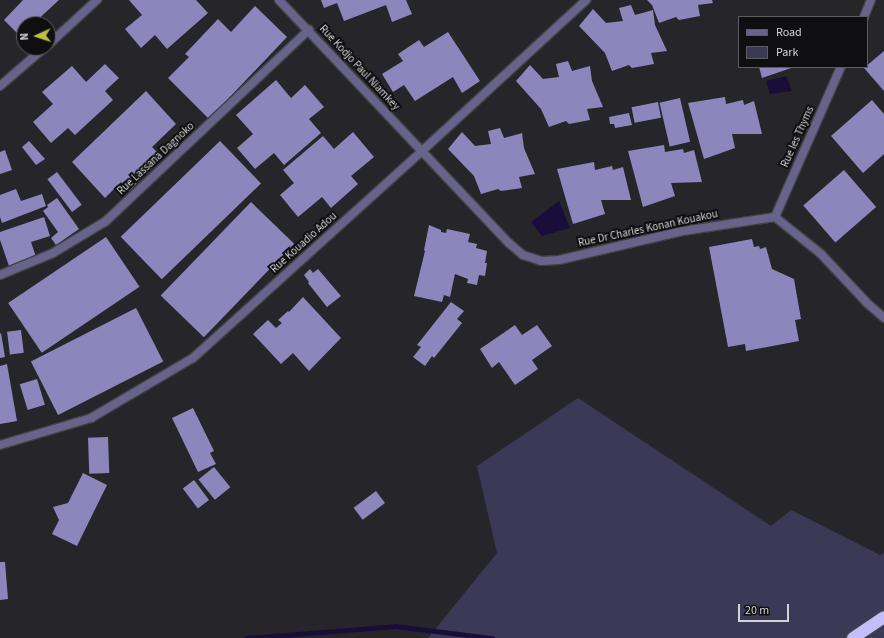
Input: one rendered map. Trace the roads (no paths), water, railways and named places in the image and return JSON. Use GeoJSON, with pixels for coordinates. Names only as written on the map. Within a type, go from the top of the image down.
{"type":"FeatureCollection","features":[{"type":"Feature","properties":{"kind":"highway"},"geometry":{"type":"LineString","coordinates":[[853,638],[884,617]]}},
{"type":"Feature","properties":{"kind":"street"},"geometry":{"type":"LineString","coordinates":[[56,38],[97,0]]}},
{"type":"Feature","properties":{"kind":"street","name":"Rue Kodjo Paul Niamkey"},"geometry":{"type":"LineString","coordinates":[[279,0],[422,151]]}},
{"type":"Feature","properties":{"kind":"street","name":"Rue Kouadio Adou"},"geometry":{"type":"LineString","coordinates":[[0,445],[91,418],[193,358],[586,0]]}},
{"type":"Feature","properties":{"kind":"street"},"geometry":{"type":"LineString","coordinates":[[864,16],[871,0]]}},
{"type":"Feature","properties":{"kind":"street","name":"Rue Lassana Dagnoko"},"geometry":{"type":"LineString","coordinates":[[0,275],[53,253],[106,221],[309,30]]}},
{"type":"Feature","properties":{"kind":"street"},"geometry":{"type":"LineString","coordinates":[[0,86],[35,56]]}},
{"type":"Feature","properties":{"kind":"street","name":"Rue les Thyms"},"geometry":{"type":"LineString","coordinates":[[775,217],[841,68]]}},
{"type":"Feature","properties":{"kind":"street","name":"Rue Dr Charles Konan Kouakou"},"geometry":{"type":"LineString","coordinates":[[422,151],[509,243],[523,255],[541,261],[559,260],[683,231],[775,217]]}},
{"type":"Feature","properties":{"kind":"street"},"geometry":{"type":"LineString","coordinates":[[775,217],[821,254],[867,303],[884,318]]}},
{"type":"Feature","properties":{"kind":"waterway"},"geometry":{"type":"LineString","coordinates":[[247,638],[395,626],[492,638]]}}]}
